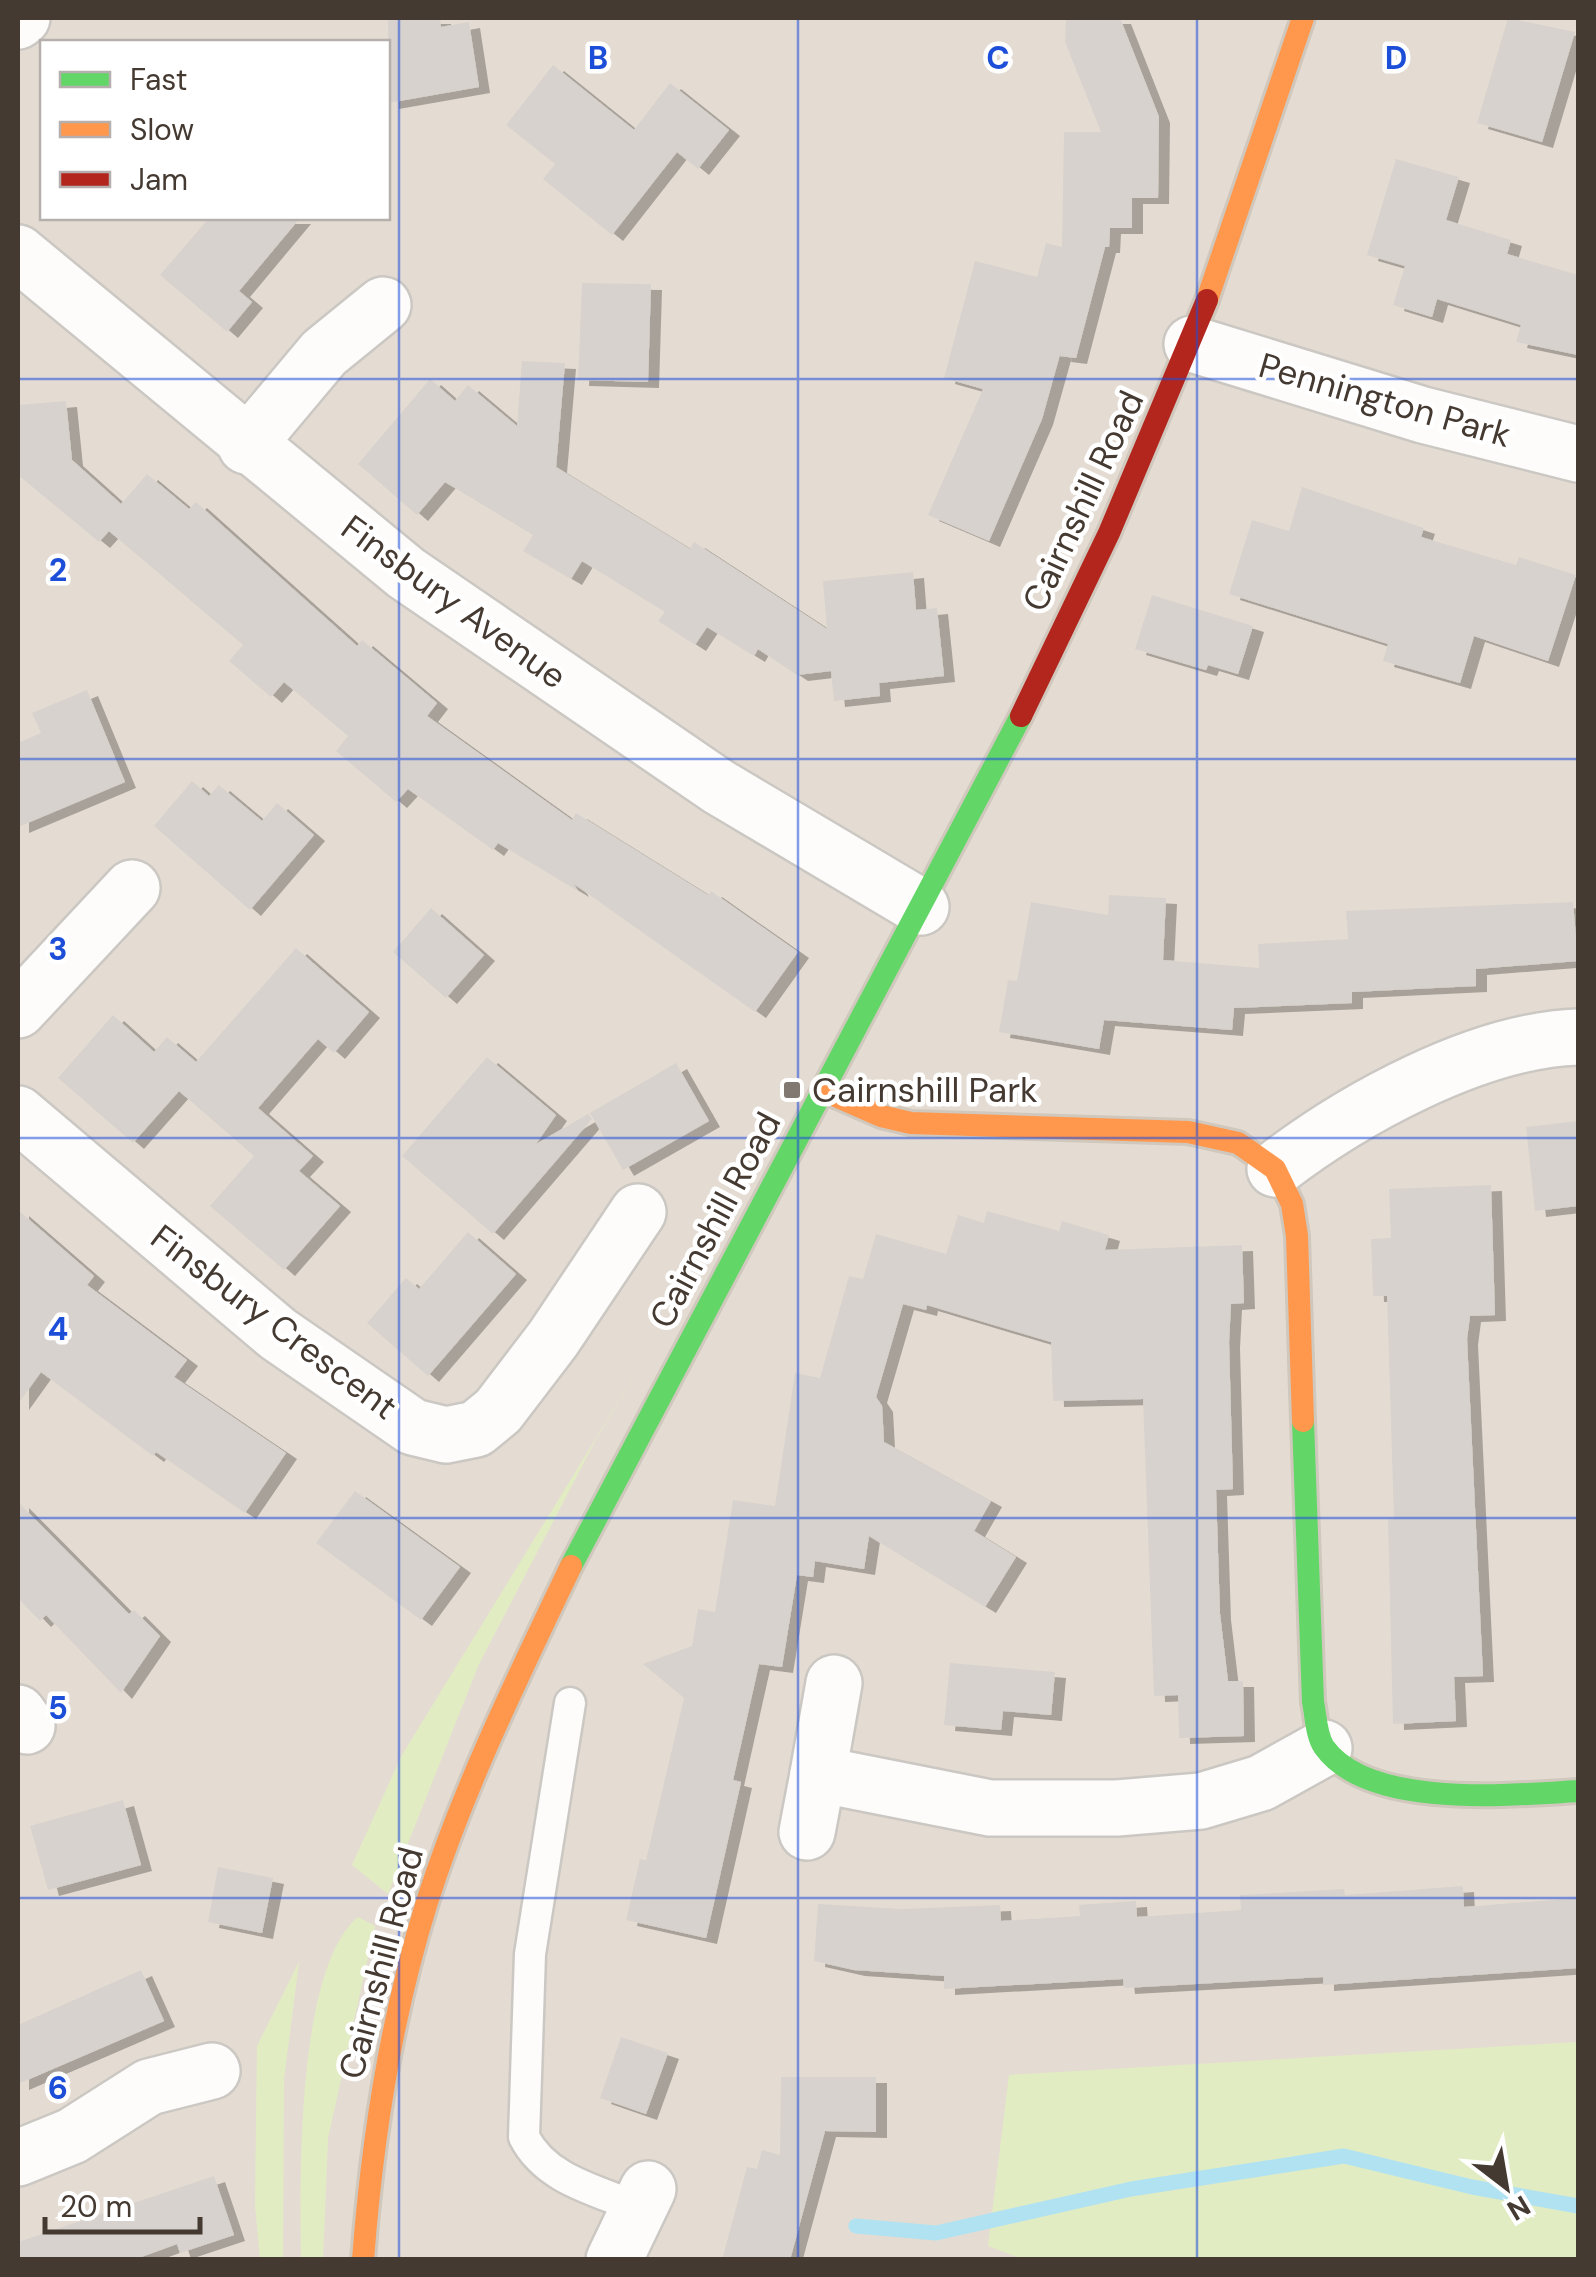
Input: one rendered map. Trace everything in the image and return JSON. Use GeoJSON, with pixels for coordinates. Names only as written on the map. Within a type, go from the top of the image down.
{"type":"FeatureCollection","features":[{"type":"Feature","properties":{"kind":"street","name":"Cairnshill Road"},"geometry":{"type":"LineString","coordinates":[[363,2260],[370,2170],[404,1984],[458,1820],[552,1602],[1027,705],[1192,344],[1303,18]]}},
{"type":"Feature","properties":{"kind":"street","name":"Finsbury Avenue"},"geometry":{"type":"LineString","coordinates":[[22,264],[406,573],[719,787],[921,907]]}},
{"type":"Feature","properties":{"kind":"street"},"geometry":{"type":"LineString","coordinates":[[246,446],[324,353],[383,305]]}},
{"type":"Feature","properties":{"kind":"street","name":"Pennington Park"},"geometry":{"type":"LineString","coordinates":[[1192,344],[1423,415],[1578,454]]}},
{"type":"Feature","properties":{"kind":"street"},"geometry":{"type":"LineString","coordinates":[[18,1010],[132,888]]}},
{"type":"Feature","properties":{"kind":"street"},"geometry":{"type":"LineString","coordinates":[[1274,1168],[1332,1125],[1427,1078],[1545,1038],[1578,1037]]}},
{"type":"Feature","properties":{"kind":"street"},"geometry":{"type":"LineString","coordinates":[[824,1091],[880,1116],[911,1123],[1188,1132],[1238,1144],[1274,1168],[1292,1204],[1297,1236],[1312,1702],[1324,1748],[1361,1776],[1400,1790],[1503,1795],[1578,1792]]}},
{"type":"Feature","properties":{"kind":"street","name":"Finsbury Crescent"},"geometry":{"type":"LineString","coordinates":[[18,1114],[278,1334],[413,1427],[446,1434],[476,1429],[498,1411],[554,1339],[638,1212]]}},
{"type":"Feature","properties":{"kind":"street"},"geometry":{"type":"LineString","coordinates":[[808,1832],[834,1683]]}},
{"type":"Feature","properties":{"kind":"street"},"geometry":{"type":"LineString","coordinates":[[818,1774],[990,1808],[1117,1808],[1201,1801],[1261,1783],[1324,1748]]}},
{"type":"Feature","properties":{"kind":"street"},"geometry":{"type":"LineString","coordinates":[[18,2158],[72,2136],[149,2087],[212,2071]]}},
{"type":"Feature","properties":{"kind":"street"},"geometry":{"type":"LineString","coordinates":[[614,2260],[644,2199]]}},
{"type":"Feature","properties":{"kind":"lane"},"geometry":{"type":"LineString","coordinates":[[570,1703],[530,1954],[524,2136],[534,2156],[556,2174],[644,2199]]}},
{"type":"Feature","properties":{"kind":"shaded area"},"geometry":{"type":"Polygon","coordinates":[[[18,18],[1578,18],[1578,2259],[18,2259],[18,18]]]}},
{"type":"Feature","properties":{"kind":"green space"},"geometry":{"type":"Polygon","coordinates":[[[652,1347],[595,1441],[479,1664],[388,1894],[352,1865],[402,1755],[652,1347]]]}},
{"type":"Feature","properties":{"kind":"green space"},"geometry":{"type":"Polygon","coordinates":[[[358,1917],[375,1926],[328,2138],[323,2259],[301,2259],[302,2130],[312,2027],[323,1981],[338,1943],[358,1917]]]}},
{"type":"Feature","properties":{"kind":"green space"},"geometry":{"type":"Polygon","coordinates":[[[299,1962],[284,2079],[283,2259],[260,2259],[255,2204],[257,2046],[299,1962]]]}},
{"type":"Feature","properties":{"kind":"green space"},"geometry":{"type":"Polygon","coordinates":[[[1578,2042],[1578,2259],[1025,2260],[988,2246],[1009,2075],[1578,2042]]]}},
{"type":"Feature","properties":{"kind":"building"},"geometry":{"type":"Polygon","coordinates":[[[388,18],[440,18],[441,27],[469,22],[479,87],[390,103],[388,18]]]}},
{"type":"Feature","properties":{"kind":"building"},"geometry":{"type":"Polygon","coordinates":[[[1066,18],[1120,18],[1159,117],[1158,198],[1132,198],[1132,228],[1110,228],[1109,247],[1105,247],[1076,358],[1060,356],[1061,351],[1042,419],[989,541],[928,515],[983,389],[944,378],[975,261],[1037,277],[1046,243],[1062,247],[1064,132],[1101,132],[1065,42],[1066,18]]]}},
{"type":"Feature","properties":{"kind":"building"},"geometry":{"type":"Polygon","coordinates":[[[1508,18],[1575,32],[1542,142],[1477,123],[1508,18]]]}},
{"type":"Feature","properties":{"kind":"building"},"geometry":{"type":"Polygon","coordinates":[[[553,65],[634,130],[670,83],[729,130],[698,169],[677,152],[612,235],[543,179],[555,164],[506,125],[553,65]]]}},
{"type":"Feature","properties":{"kind":"building"},"geometry":{"type":"Polygon","coordinates":[[[1396,159],[1459,177],[1446,220],[1511,240],[1507,254],[1578,275],[1578,355],[1516,342],[1521,325],[1437,299],[1432,317],[1393,305],[1405,266],[1367,255],[1396,159]]]}},
{"type":"Feature","properties":{"kind":"building"},"geometry":{"type":"Polygon","coordinates":[[[207,220],[298,220],[239,291],[252,302],[227,332],[160,275],[207,220]]]}},
{"type":"Feature","properties":{"kind":"building"},"geometry":{"type":"Polygon","coordinates":[[[582,283],[651,284],[648,382],[578,380],[582,283]]]}},
{"type":"Feature","properties":{"kind":"building"},"geometry":{"type":"Polygon","coordinates":[[[522,361],[565,363],[556,467],[690,549],[694,542],[827,629],[823,581],[913,572],[916,610],[937,608],[944,676],[879,683],[880,696],[834,701],[831,671],[797,675],[758,649],[754,656],[707,627],[695,645],[658,621],[665,612],[582,561],[571,579],[523,551],[533,535],[445,482],[417,515],[358,464],[430,379],[455,401],[468,385],[517,426],[522,361]]]}},
{"type":"Feature","properties":{"kind":"building"},"geometry":{"type":"Polygon","coordinates":[[[66,401],[72,460],[121,504],[147,474],[189,509],[196,502],[357,646],[362,640],[437,703],[427,716],[572,820],[576,813],[708,895],[711,891],[798,952],[755,1012],[574,884],[578,891],[498,843],[493,850],[408,789],[396,802],[336,751],[348,736],[284,682],[271,697],[229,661],[243,645],[109,531],[99,542],[18,475],[18,405],[66,401]]]}},
{"type":"Feature","properties":{"kind":"building"},"geometry":{"type":"Polygon","coordinates":[[[1302,487],[1424,528],[1421,537],[1516,565],[1519,557],[1576,575],[1548,661],[1474,636],[1460,683],[1383,661],[1388,644],[1229,594],[1252,520],[1289,531],[1302,487]]]}},
{"type":"Feature","properties":{"kind":"building"},"geometry":{"type":"Polygon","coordinates":[[[1152,595],[1253,626],[1238,674],[1208,665],[1206,670],[1135,649],[1152,595]]]}},
{"type":"Feature","properties":{"kind":"building"},"geometry":{"type":"Polygon","coordinates":[[[87,690],[125,782],[18,827],[18,743],[41,733],[32,713],[87,690]]]}},
{"type":"Feature","properties":{"kind":"building"},"geometry":{"type":"Polygon","coordinates":[[[192,781],[209,796],[219,785],[262,821],[277,803],[314,835],[250,910],[154,826],[192,781]]]}},
{"type":"Feature","properties":{"kind":"building"},"geometry":{"type":"Polygon","coordinates":[[[1109,895],[1166,898],[1163,960],[1259,968],[1258,944],[1348,939],[1346,911],[1573,902],[1578,961],[1476,969],[1476,986],[1352,992],[1352,1003],[1234,1008],[1232,1030],[1104,1020],[1099,1049],[999,1032],[1008,980],[1017,981],[1031,902],[1108,915],[1109,895]]]}},
{"type":"Feature","properties":{"kind":"building"},"geometry":{"type":"Polygon","coordinates":[[[431,908],[484,955],[446,998],[393,952],[431,908]]]}},
{"type":"Feature","properties":{"kind":"building"},"geometry":{"type":"Polygon","coordinates":[[[296,948],[369,1012],[334,1053],[318,1039],[258,1108],[313,1156],[299,1171],[340,1206],[284,1270],[210,1206],[254,1156],[179,1091],[133,1143],[58,1078],[113,1015],[154,1052],[167,1037],[196,1062],[296,948]]]}},
{"type":"Feature","properties":{"kind":"building"},"geometry":{"type":"Polygon","coordinates":[[[487,1057],[556,1115],[536,1144],[588,1114],[592,1119],[493,1234],[402,1156],[487,1057]]]}},
{"type":"Feature","properties":{"kind":"building"},"geometry":{"type":"Polygon","coordinates":[[[676,1063],[709,1121],[623,1170],[590,1113],[676,1063]]]}},
{"type":"Feature","properties":{"kind":"building"},"geometry":{"type":"Polygon","coordinates":[[[1578,1121],[1578,1206],[1535,1211],[1526,1127],[1578,1121]]]}},
{"type":"Feature","properties":{"kind":"building"},"geometry":{"type":"Polygon","coordinates":[[[1491,1185],[1495,1315],[1470,1316],[1467,1339],[1483,1676],[1454,1677],[1456,1721],[1393,1724],[1388,1520],[1394,1519],[1387,1296],[1373,1296],[1371,1239],[1391,1238],[1389,1189],[1491,1185]]]}},
{"type":"Feature","properties":{"kind":"building"},"geometry":{"type":"Polygon","coordinates":[[[18,1210],[94,1276],[87,1285],[187,1360],[174,1377],[286,1453],[245,1513],[156,1452],[153,1456],[41,1372],[18,1404],[18,1210]]]}},
{"type":"Feature","properties":{"kind":"building"},"geometry":{"type":"Polygon","coordinates":[[[987,1211],[1059,1231],[1062,1221],[1109,1235],[1105,1250],[1242,1245],[1244,1303],[1231,1304],[1229,1342],[1233,1489],[1216,1490],[1220,1614],[1228,1681],[1243,1681],[1244,1736],[1179,1738],[1178,1695],[1154,1696],[1143,1399],[1053,1401],[1051,1342],[927,1305],[926,1310],[903,1304],[876,1397],[882,1406],[884,1442],[991,1501],[974,1531],[1016,1557],[985,1607],[869,1536],[864,1569],[815,1561],[813,1577],[797,1575],[782,1667],[759,1664],[733,1780],[741,1782],[706,1938],[626,1920],[640,1859],[646,1860],[684,1698],[643,1664],[692,1646],[698,1609],[715,1612],[733,1500],[775,1506],[795,1373],[820,1378],[849,1276],[863,1279],[876,1234],[946,1254],[958,1215],[984,1223],[987,1211]]]}},
{"type":"Feature","properties":{"kind":"building"},"geometry":{"type":"Polygon","coordinates":[[[468,1232],[516,1274],[428,1376],[367,1323],[406,1278],[419,1289],[468,1232]]]}},
{"type":"Feature","properties":{"kind":"building"},"geometry":{"type":"Polygon","coordinates":[[[355,1491],[460,1567],[421,1620],[316,1543],[355,1491]]]}},
{"type":"Feature","properties":{"kind":"building"},"geometry":{"type":"Polygon","coordinates":[[[18,1502],[129,1614],[134,1610],[160,1636],[121,1693],[46,1615],[40,1621],[18,1598],[18,1502]]]}},
{"type":"Feature","properties":{"kind":"building"},"geometry":{"type":"Polygon","coordinates":[[[950,1663],[1055,1672],[1051,1715],[1003,1711],[1001,1730],[944,1725],[950,1663]]]}},
{"type":"Feature","properties":{"kind":"building"},"geometry":{"type":"Polygon","coordinates":[[[123,1800],[141,1865],[48,1890],[30,1826],[123,1800]]]}},
{"type":"Feature","properties":{"kind":"building"},"geometry":{"type":"Polygon","coordinates":[[[218,1867],[273,1878],[262,1933],[208,1922],[218,1867]]]}},
{"type":"Feature","properties":{"kind":"building"},"geometry":{"type":"Polygon","coordinates":[[[1463,1886],[1464,1907],[1578,1898],[1578,1968],[1323,1985],[1323,1977],[1124,1988],[1123,1979],[944,1989],[944,1976],[854,1970],[814,1961],[818,1904],[902,1909],[1000,1905],[1001,1921],[1080,1916],[1079,1905],[1136,1901],[1137,1917],[1241,1910],[1240,1895],[1344,1889],[1345,1895],[1463,1886]]]}},
{"type":"Feature","properties":{"kind":"building"},"geometry":{"type":"Polygon","coordinates":[[[141,1970],[164,2021],[18,2084],[18,2025],[141,1970]]]}},
{"type":"Feature","properties":{"kind":"building"},"geometry":{"type":"Polygon","coordinates":[[[621,2037],[668,2053],[646,2114],[600,2098],[621,2037]]]}},
{"type":"Feature","properties":{"kind":"building"},"geometry":{"type":"Polygon","coordinates":[[[781,2077],[876,2077],[876,2132],[825,2131],[790,2260],[722,2260],[747,2167],[757,2169],[762,2150],[780,2155],[781,2077]]]}},
{"type":"Feature","properties":{"kind":"building"},"geometry":{"type":"Polygon","coordinates":[[[214,2176],[234,2235],[180,2253],[177,2244],[133,2260],[18,2260],[18,2242],[214,2176]]]}},
{"type":"Feature","properties":{"kind":"waterway"},"geometry":{"type":"LineString","coordinates":[[856,2226],[936,2233],[1131,2189],[1344,2156],[1472,2187],[1578,2206]]}},
{"type":"Feature","properties":{"kind":"traffic: fast"},"geometry":{"type":"LineString","coordinates":[[571,1566],[1021,716]]}},
{"type":"Feature","properties":{"kind":"traffic: fast"},"geometry":{"type":"LineString","coordinates":[[1303,1421],[1313,1702],[1324,1747],[1345,1767],[1373,1781],[1406,1789],[1480,1795],[1578,1791]]}},
{"type":"Feature","properties":{"kind":"traffic: slow"},"geometry":{"type":"LineString","coordinates":[[1207,300],[1303,18]]}},
{"type":"Feature","properties":{"kind":"traffic: slow"},"geometry":{"type":"LineString","coordinates":[[824,1091],[881,1116],[911,1123],[1188,1132],[1238,1143],[1275,1169],[1292,1204],[1297,1236],[1303,1421]]}},
{"type":"Feature","properties":{"kind":"traffic: slow"},"geometry":{"type":"LineString","coordinates":[[363,2260],[385,2079],[414,1945],[475,1773],[571,1566]]}},
{"type":"Feature","properties":{"kind":"traffic: jam"},"geometry":{"type":"LineString","coordinates":[[1021,716],[1109,533],[1207,300]]}},
{"type":"Feature","properties":{"kind":"place","name":"Cairnshill Park"},"geometry":{"type":"Point","coordinates":[792,1090]}}]}
